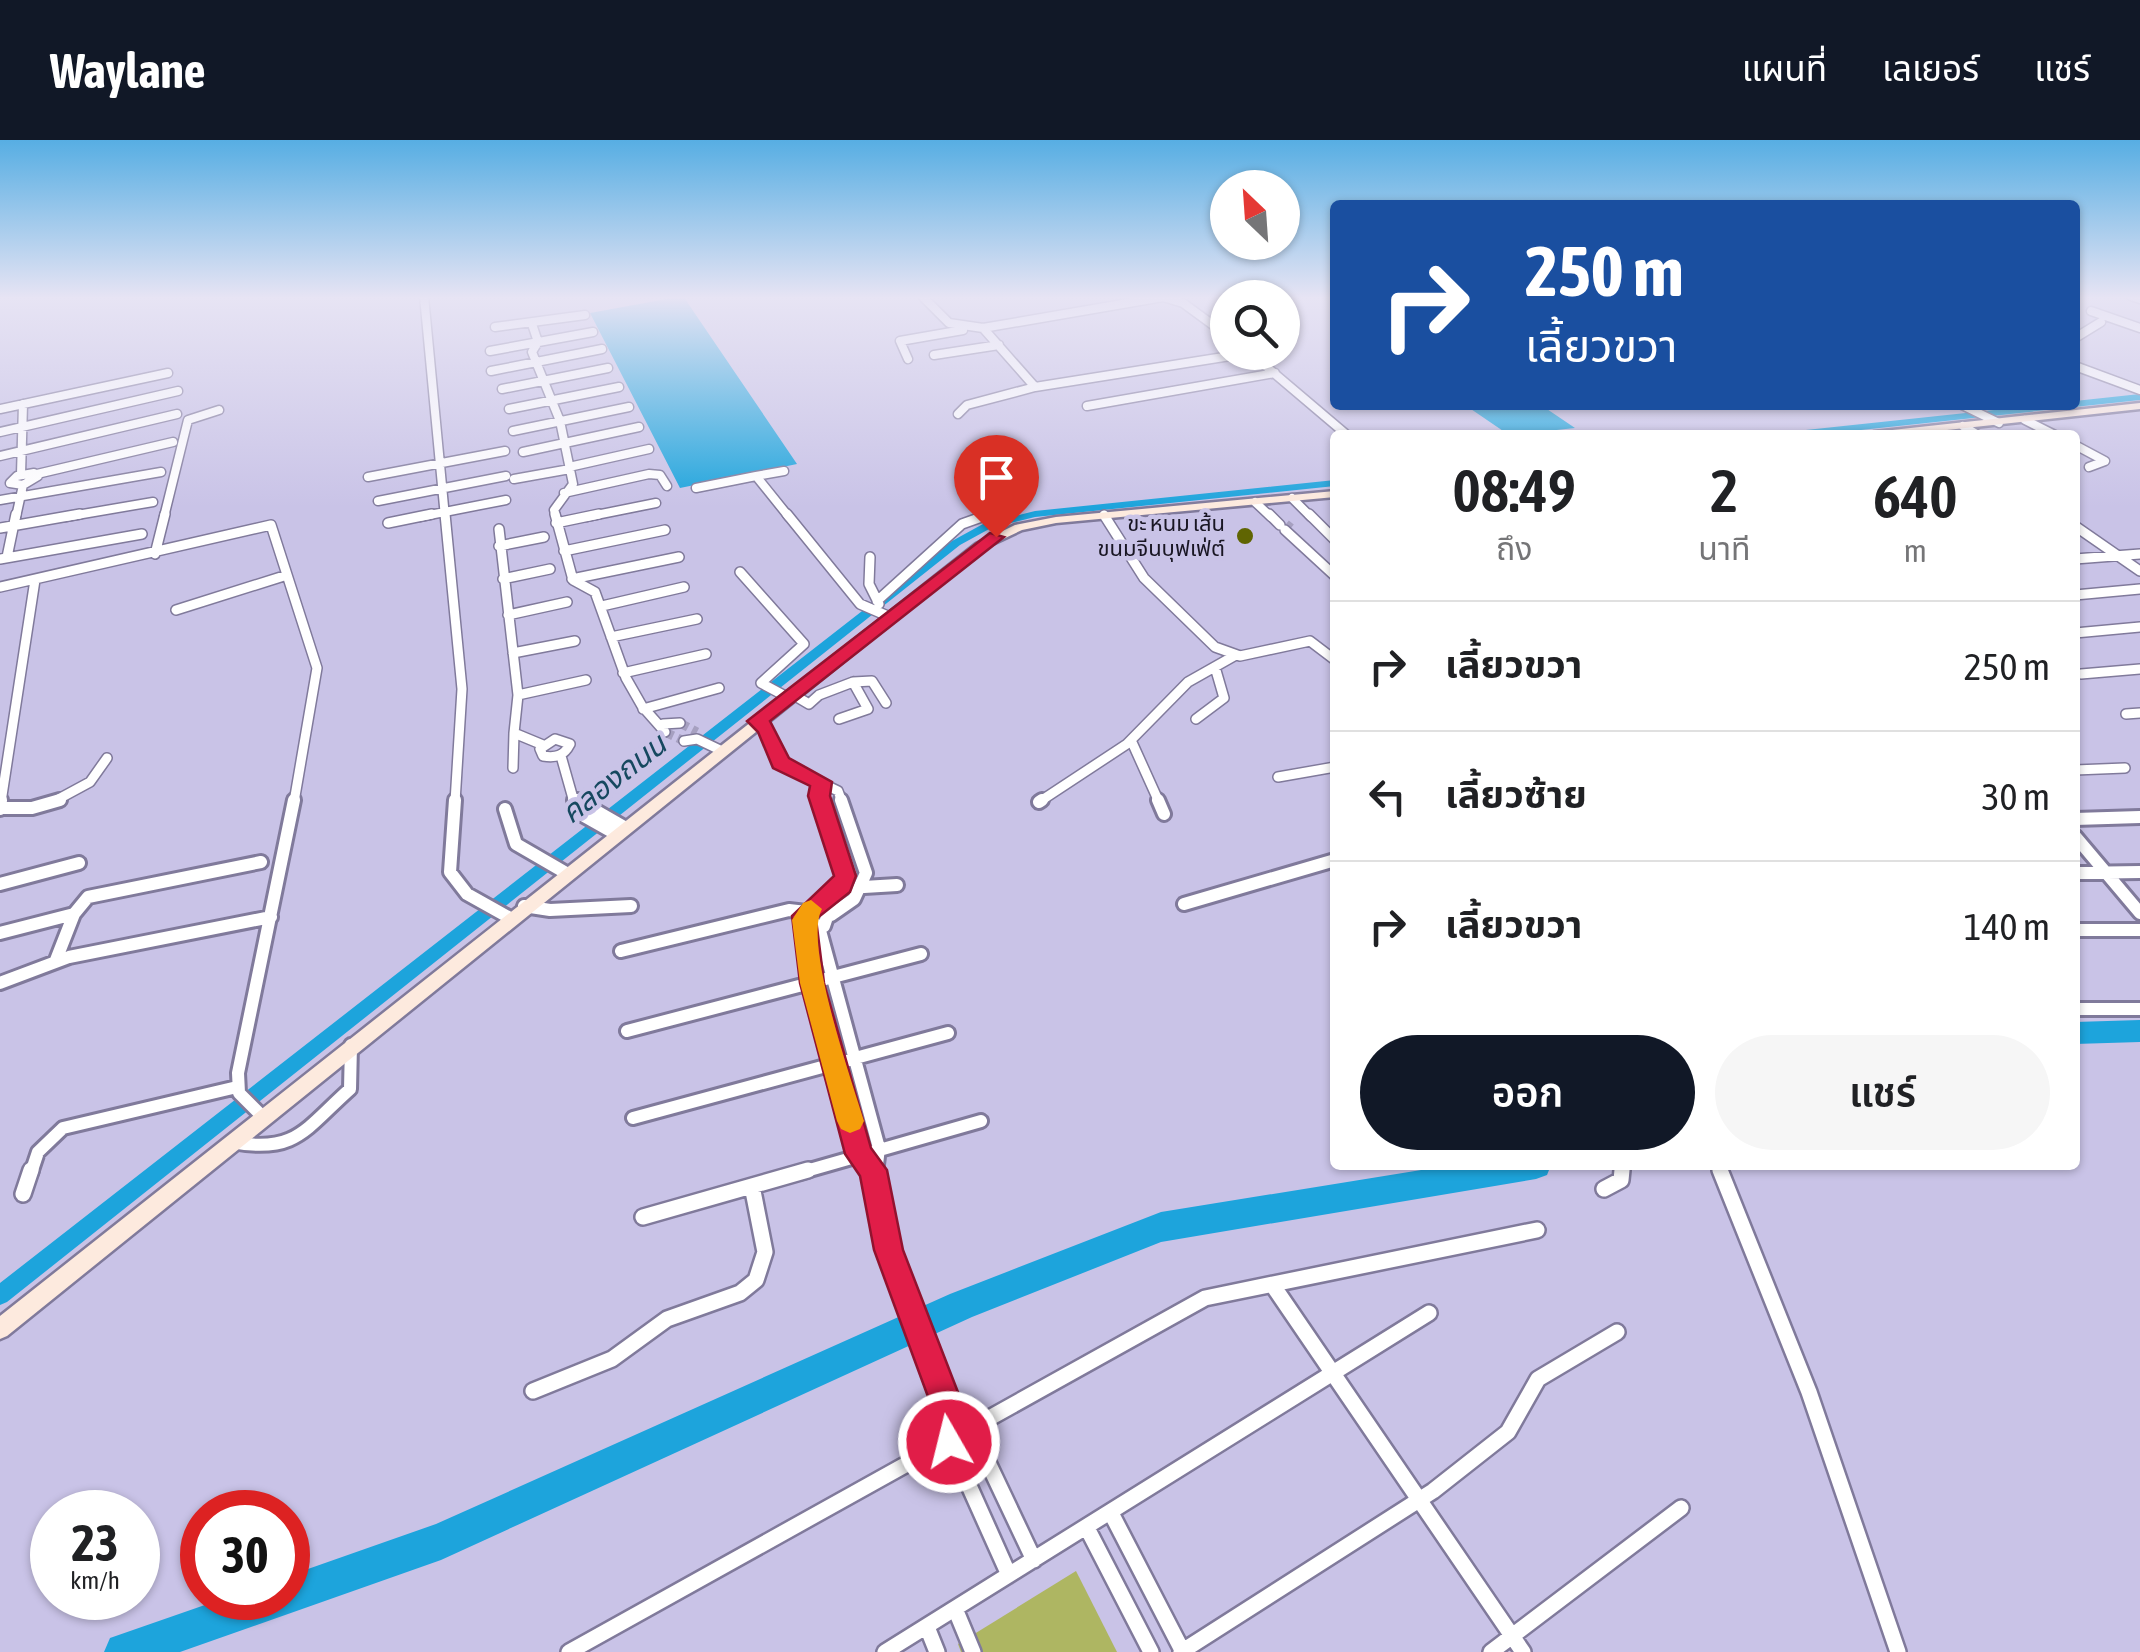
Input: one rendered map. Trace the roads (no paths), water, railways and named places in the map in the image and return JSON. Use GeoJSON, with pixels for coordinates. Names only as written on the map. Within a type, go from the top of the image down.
{"type":"FeatureCollection","features":[{"type":"Feature","properties":{"kind":"street"},"geometry":{"type":"LineString","coordinates":[[432,367],[462,689],[450,872],[456,886],[506,916]]}},
{"type":"Feature","properties":{"kind":"street"},"geometry":{"type":"LineString","coordinates":[[491,371],[513,367]]}},
{"type":"Feature","properties":{"kind":"street"},"geometry":{"type":"LineString","coordinates":[[537,367],[560,421],[573,484],[554,510],[572,579],[595,592],[623,674],[643,709],[664,728],[680,723]]}},
{"type":"Feature","properties":{"kind":"street"},"geometry":{"type":"LineString","coordinates":[[1017,367],[1035,388]]}},
{"type":"Feature","properties":{"kind":"street"},"geometry":{"type":"LineString","coordinates":[[958,414],[967,405],[1035,388],[1166,367]]}},
{"type":"Feature","properties":{"kind":"street"},"geometry":{"type":"LineString","coordinates":[[502,389],[608,368]]}},
{"type":"Feature","properties":{"kind":"street"},"geometry":{"type":"LineString","coordinates":[[2080,368],[2140,390]]}},
{"type":"Feature","properties":{"kind":"street"},"geometry":{"type":"LineString","coordinates":[[1269,370],[1342,430]]}},
{"type":"Feature","properties":{"kind":"street"},"geometry":{"type":"LineString","coordinates":[[0,409],[168,373]]}},
{"type":"Feature","properties":{"kind":"street"},"geometry":{"type":"LineString","coordinates":[[1086,406],[1274,374]]}},
{"type":"Feature","properties":{"kind":"street"},"geometry":{"type":"LineString","coordinates":[[509,409],[619,386]]}},
{"type":"Feature","properties":{"kind":"street"},"geometry":{"type":"LineString","coordinates":[[0,432],[178,391]]}},
{"type":"Feature","properties":{"kind":"street"},"geometry":{"type":"LineString","coordinates":[[4,558],[22,496],[23,404]]}},
{"type":"Feature","properties":{"kind":"street"},"geometry":{"type":"LineString","coordinates":[[1935,430],[2140,406]]}},
{"type":"Feature","properties":{"kind":"street"},"geometry":{"type":"LineString","coordinates":[[513,431],[629,407]]}},
{"type":"Feature","properties":{"kind":"street"},"geometry":{"type":"LineString","coordinates":[[155,554],[188,420],[218,410]]}},
{"type":"Feature","properties":{"kind":"street"},"geometry":{"type":"LineString","coordinates":[[1972,410],[1994,421]]}},
{"type":"Feature","properties":{"kind":"street"},"geometry":{"type":"LineString","coordinates":[[0,456],[177,414]]}},
{"type":"Feature","properties":{"kind":"street"},"geometry":{"type":"LineString","coordinates":[[2025,420],[2045,430]]}},
{"type":"Feature","properties":{"kind":"street"},"geometry":{"type":"LineString","coordinates":[[1962,426],[1969,430]]}},
{"type":"Feature","properties":{"kind":"street"},"geometry":{"type":"LineString","coordinates":[[523,452],[639,427]]}},
{"type":"Feature","properties":{"kind":"street"},"geometry":{"type":"LineString","coordinates":[[5,484],[173,442]]}},
{"type":"Feature","properties":{"kind":"street"},"geometry":{"type":"LineString","coordinates":[[2080,448],[2105,461],[2090,467]]}},
{"type":"Feature","properties":{"kind":"street"},"geometry":{"type":"LineString","coordinates":[[378,501],[570,468],[649,450]]}},
{"type":"Feature","properties":{"kind":"street"},"geometry":{"type":"LineString","coordinates":[[368,477],[506,451]]}},
{"type":"Feature","properties":{"kind":"street"},"geometry":{"type":"LineString","coordinates":[[696,488],[784,471]]}},
{"type":"Feature","properties":{"kind":"street"},"geometry":{"type":"LineString","coordinates":[[0,500],[160,472]]}},
{"type":"Feature","properties":{"kind":"street"},"geometry":{"type":"LineString","coordinates":[[564,493],[656,474],[667,486]]}},
{"type":"Feature","properties":{"kind":"street"},"geometry":{"type":"LineString","coordinates":[[756,476],[866,608],[886,610]]}},
{"type":"Feature","properties":{"kind":"street"},"geometry":{"type":"LineString","coordinates":[[0,1329],[231,1142],[259,1113],[352,1045],[616,828],[757,721],[886,610],[996,537],[1018,527],[1104,515],[1330,494]]}},
{"type":"Feature","properties":{"kind":"street"},"geometry":{"type":"LineString","coordinates":[[1292,498],[1330,535]]}},
{"type":"Feature","properties":{"kind":"street"},"geometry":{"type":"LineString","coordinates":[[388,523],[506,500]]}},
{"type":"Feature","properties":{"kind":"street"},"geometry":{"type":"LineString","coordinates":[[0,528],[153,502]]}},
{"type":"Feature","properties":{"kind":"street"},"geometry":{"type":"LineString","coordinates":[[1258,502],[1330,570]]}},
{"type":"Feature","properties":{"kind":"street"},"geometry":{"type":"LineString","coordinates":[[556,523],[656,503]]}},
{"type":"Feature","properties":{"kind":"street"},"geometry":{"type":"LineString","coordinates":[[886,610],[962,524],[1015,506]]}},
{"type":"Feature","properties":{"kind":"street"},"geometry":{"type":"LineString","coordinates":[[1104,515],[1144,577],[1215,648],[1235,656]]}},
{"type":"Feature","properties":{"kind":"street"},"geometry":{"type":"LineString","coordinates":[[0,587],[271,525],[284,576],[318,668],[304,763],[238,1090]]}},
{"type":"Feature","properties":{"kind":"street"},"geometry":{"type":"LineString","coordinates":[[2080,526],[2130,555],[2140,567]]}},
{"type":"Feature","properties":{"kind":"street"},"geometry":{"type":"LineString","coordinates":[[499,530],[518,695],[513,768]]}},
{"type":"Feature","properties":{"kind":"street"},"geometry":{"type":"LineString","coordinates":[[564,551],[665,530]]}},
{"type":"Feature","properties":{"kind":"street"},"geometry":{"type":"LineString","coordinates":[[4,558],[142,534]]}},
{"type":"Feature","properties":{"kind":"street"},"geometry":{"type":"LineString","coordinates":[[500,546],[544,538]]}},
{"type":"Feature","properties":{"kind":"street"},"geometry":{"type":"LineString","coordinates":[[2080,559],[2130,555]]}},
{"type":"Feature","properties":{"kind":"street"},"geometry":{"type":"LineString","coordinates":[[572,579],[679,557]]}},
{"type":"Feature","properties":{"kind":"street"},"geometry":{"type":"LineString","coordinates":[[870,557],[868,584],[886,610]]}},
{"type":"Feature","properties":{"kind":"street"},"geometry":{"type":"LineString","coordinates":[[1319,558],[1330,565]]}},
{"type":"Feature","properties":{"kind":"street"},"geometry":{"type":"LineString","coordinates":[[503,579],[550,570]]}},
{"type":"Feature","properties":{"kind":"street"},"geometry":{"type":"LineString","coordinates":[[740,572],[804,644],[764,678],[765,690],[809,704],[819,695],[853,682],[872,680],[886,703]]}},
{"type":"Feature","properties":{"kind":"street"},"geometry":{"type":"LineString","coordinates":[[176,610],[284,576]]}},
{"type":"Feature","properties":{"kind":"street"},"geometry":{"type":"LineString","coordinates":[[35,580],[1,809],[74,794],[96,778],[107,758]]}},
{"type":"Feature","properties":{"kind":"street"},"geometry":{"type":"LineString","coordinates":[[602,606],[684,587]]}},
{"type":"Feature","properties":{"kind":"street"},"geometry":{"type":"LineString","coordinates":[[2080,594],[2140,589]]}},
{"type":"Feature","properties":{"kind":"street"},"geometry":{"type":"LineString","coordinates":[[508,615],[568,602]]}},
{"type":"Feature","properties":{"kind":"street"},"geometry":{"type":"LineString","coordinates":[[610,638],[696,619]]}},
{"type":"Feature","properties":{"kind":"street"},"geometry":{"type":"LineString","coordinates":[[2080,633],[2140,628]]}},
{"type":"Feature","properties":{"kind":"street"},"geometry":{"type":"LineString","coordinates":[[1039,802],[1131,740],[1188,682],[1235,656],[1311,638],[1324,644],[1330,653]]}},
{"type":"Feature","properties":{"kind":"street"},"geometry":{"type":"LineString","coordinates":[[513,653],[575,641]]}},
{"type":"Feature","properties":{"kind":"street"},"geometry":{"type":"LineString","coordinates":[[623,674],[706,654]]}},
{"type":"Feature","properties":{"kind":"street"},"geometry":{"type":"LineString","coordinates":[[1196,719],[1224,698],[1214,667]]}},
{"type":"Feature","properties":{"kind":"street"},"geometry":{"type":"LineString","coordinates":[[2081,674],[2140,669]]}},
{"type":"Feature","properties":{"kind":"street"},"geometry":{"type":"LineString","coordinates":[[518,695],[586,680]]}},
{"type":"Feature","properties":{"kind":"street"},"geometry":{"type":"LineString","coordinates":[[839,719],[868,710],[853,682]]}},
{"type":"Feature","properties":{"kind":"street"},"geometry":{"type":"LineString","coordinates":[[643,709],[719,688]]}},
{"type":"Feature","properties":{"kind":"street"},"geometry":{"type":"LineString","coordinates":[[2126,714],[2140,713]]}},
{"type":"Feature","properties":{"kind":"street"},"geometry":{"type":"LineString","coordinates":[[621,951],[789,910],[811,918],[830,915],[846,908],[864,887],[866,873],[838,792],[780,763],[767,728],[757,721]]}},
{"type":"Feature","properties":{"kind":"street"},"geometry":{"type":"LineString","coordinates":[[514,733],[543,745],[542,756],[561,756],[577,812],[616,828]]}},
{"type":"Feature","properties":{"kind":"street"},"geometry":{"type":"LineString","coordinates":[[684,741],[698,737],[718,749]]}},
{"type":"Feature","properties":{"kind":"street"},"geometry":{"type":"LineString","coordinates":[[1131,740],[1164,814]]}},
{"type":"Feature","properties":{"kind":"street"},"geometry":{"type":"LineString","coordinates":[[1278,776],[1330,768]]}},
{"type":"Feature","properties":{"kind":"street"},"geometry":{"type":"LineString","coordinates":[[2080,770],[2125,768]]}},
{"type":"Feature","properties":{"kind":"street"},"geometry":{"type":"LineString","coordinates":[[821,782],[819,796],[845,876],[842,886],[811,918],[812,983],[859,1154],[873,1170]]}},
{"type":"Feature","properties":{"kind":"street"},"geometry":{"type":"LineString","coordinates":[[504,810],[516,844],[563,872]]}},
{"type":"Feature","properties":{"kind":"street"},"geometry":{"type":"LineString","coordinates":[[2080,819],[2140,817]]}},
{"type":"Feature","properties":{"kind":"street"},"geometry":{"type":"LineString","coordinates":[[2080,842],[2140,914]]}},
{"type":"Feature","properties":{"kind":"street"},"geometry":{"type":"LineString","coordinates":[[1184,904],[1330,861]]}},
{"type":"Feature","properties":{"kind":"street"},"geometry":{"type":"LineString","coordinates":[[56,960],[74,914],[80,904],[95,894],[261,862]]}},
{"type":"Feature","properties":{"kind":"street"},"geometry":{"type":"LineString","coordinates":[[0,884],[79,863]]}},
{"type":"Feature","properties":{"kind":"street"},"geometry":{"type":"LineString","coordinates":[[2080,874],[2140,872]]}},
{"type":"Feature","properties":{"kind":"street"},"geometry":{"type":"LineString","coordinates":[[864,887],[896,885]]}},
{"type":"Feature","properties":{"kind":"street"},"geometry":{"type":"LineString","coordinates":[[524,906],[543,912],[584,905],[630,906]]}},
{"type":"Feature","properties":{"kind":"street"},"geometry":{"type":"LineString","coordinates":[[0,933],[74,914]]}},
{"type":"Feature","properties":{"kind":"street"},"geometry":{"type":"LineString","coordinates":[[0,983],[56,960],[271,918]]}},
{"type":"Feature","properties":{"kind":"street"},"geometry":{"type":"LineString","coordinates":[[811,918],[834,978],[879,1148],[873,1170],[888,1250],[910,1318],[950,1413],[949,1442],[1009,1575]]}},
{"type":"Feature","properties":{"kind":"street"},"geometry":{"type":"LineString","coordinates":[[2080,930],[2140,930]]}},
{"type":"Feature","properties":{"kind":"street"},"geometry":{"type":"LineString","coordinates":[[627,1031],[921,954]]}},
{"type":"Feature","properties":{"kind":"street"},"geometry":{"type":"LineString","coordinates":[[2080,1009],[2140,1009]]}},
{"type":"Feature","properties":{"kind":"street"},"geometry":{"type":"LineString","coordinates":[[633,1118],[948,1034]]}},
{"type":"Feature","properties":{"kind":"street"},"geometry":{"type":"LineString","coordinates":[[231,1142],[268,1149],[300,1137],[350,1089],[352,1045]]}},
{"type":"Feature","properties":{"kind":"street"},"geometry":{"type":"LineString","coordinates":[[238,1090],[259,1113]]}},
{"type":"Feature","properties":{"kind":"street"},"geometry":{"type":"LineString","coordinates":[[24,1194],[38,1152],[63,1128],[238,1090]]}},
{"type":"Feature","properties":{"kind":"street"},"geometry":{"type":"LineString","coordinates":[[643,1217],[982,1121]]}},
{"type":"Feature","properties":{"kind":"street"},"geometry":{"type":"LineString","coordinates":[[1604,1189],[1621,1180],[1622,1170]]}},
{"type":"Feature","properties":{"kind":"street"},"geometry":{"type":"LineString","coordinates":[[1720,1170],[1808,1392],[1898,1652]]}},
{"type":"Feature","properties":{"kind":"street"},"geometry":{"type":"LineString","coordinates":[[533,1391],[612,1359],[667,1319],[740,1293],[756,1280],[765,1252],[752,1186]]}},
{"type":"Feature","properties":{"kind":"street"},"geometry":{"type":"LineString","coordinates":[[569,1652],[972,1430],[1180,1310],[1227,1292],[1274,1287],[1536,1230]]}},
{"type":"Feature","properties":{"kind":"street"},"geometry":{"type":"LineString","coordinates":[[1274,1287],[1517,1644]]}},
{"type":"Feature","properties":{"kind":"street"},"geometry":{"type":"LineString","coordinates":[[885,1652],[1429,1312]]}},
{"type":"Feature","properties":{"kind":"street"},"geometry":{"type":"LineString","coordinates":[[1112,1513],[1182,1652],[1418,1499],[1508,1432],[1520,1417],[1529,1389],[1538,1379],[1617,1332]]}},
{"type":"Feature","properties":{"kind":"street"},"geometry":{"type":"LineString","coordinates":[[950,1413],[972,1430],[1034,1560]]}},
{"type":"Feature","properties":{"kind":"street"},"geometry":{"type":"LineString","coordinates":[[1491,1652],[1517,1644],[1681,1508]]}},
{"type":"Feature","properties":{"kind":"street"},"geometry":{"type":"LineString","coordinates":[[1087,1528],[1151,1652]]}},
{"type":"Feature","properties":{"kind":"street"},"geometry":{"type":"LineString","coordinates":[[956,1611],[973,1652]]}},
{"type":"Feature","properties":{"kind":"street"},"geometry":{"type":"LineString","coordinates":[[927,1627],[938,1652]]}},
{"type":"Feature","properties":{"kind":"water"},"geometry":{"type":"Polygon","coordinates":[[[618,367],[731,367],[797,464],[680,488],[618,367]]]}},
{"type":"Feature","properties":{"kind":"water"},"geometry":{"type":"Polygon","coordinates":[[[1472,410],[1548,410],[1575,428],[1556,430],[1502,430],[1472,410]]]}},
{"type":"Feature","properties":{"kind":"waterway","name":"คลองถนน"},"geometry":{"type":"LineString","coordinates":[[2080,403],[2140,397]]}},
{"type":"Feature","properties":{"kind":"waterway","name":"คลองถนน"},"geometry":{"type":"LineString","coordinates":[[1834,430],[2020,410]]}},
{"type":"Feature","properties":{"kind":"waterway","name":"คลองถนน"},"geometry":{"type":"LineString","coordinates":[[0,1295],[956,543],[987,526],[1035,514],[1330,484]]}},
{"type":"Feature","properties":{"kind":"waterway"},"geometry":{"type":"LineString","coordinates":[[2080,1033],[2140,1031]]}},
{"type":"Feature","properties":{"kind":"waterway"},"geometry":{"type":"LineString","coordinates":[[310,1587],[441,1541],[962,1305],[1161,1227],[1506,1170]]}},
{"type":"Feature","properties":{"kind":"waterway"},"geometry":{"type":"LineString","coordinates":[[124,1652],[216,1620]]}},
{"type":"Feature","properties":{"kind":"tunnel"},"geometry":{"type":"LineString","coordinates":[[1286,524],[1291,528]]}},
{"type":"Feature","properties":{"kind":"tunnel"},"geometry":{"type":"LineString","coordinates":[[680,723],[697,732]]}},
{"type":"Feature","properties":{"kind":"tunnel"},"geometry":{"type":"LineString","coordinates":[[665,732],[684,741]]}},
{"type":"Feature","properties":{"kind":"place","name":"ขะ หนม เส้น ขนมจีนบุฟเฟ่ต์"},"geometry":{"type":"Point","coordinates":[1245,536]}}]}
